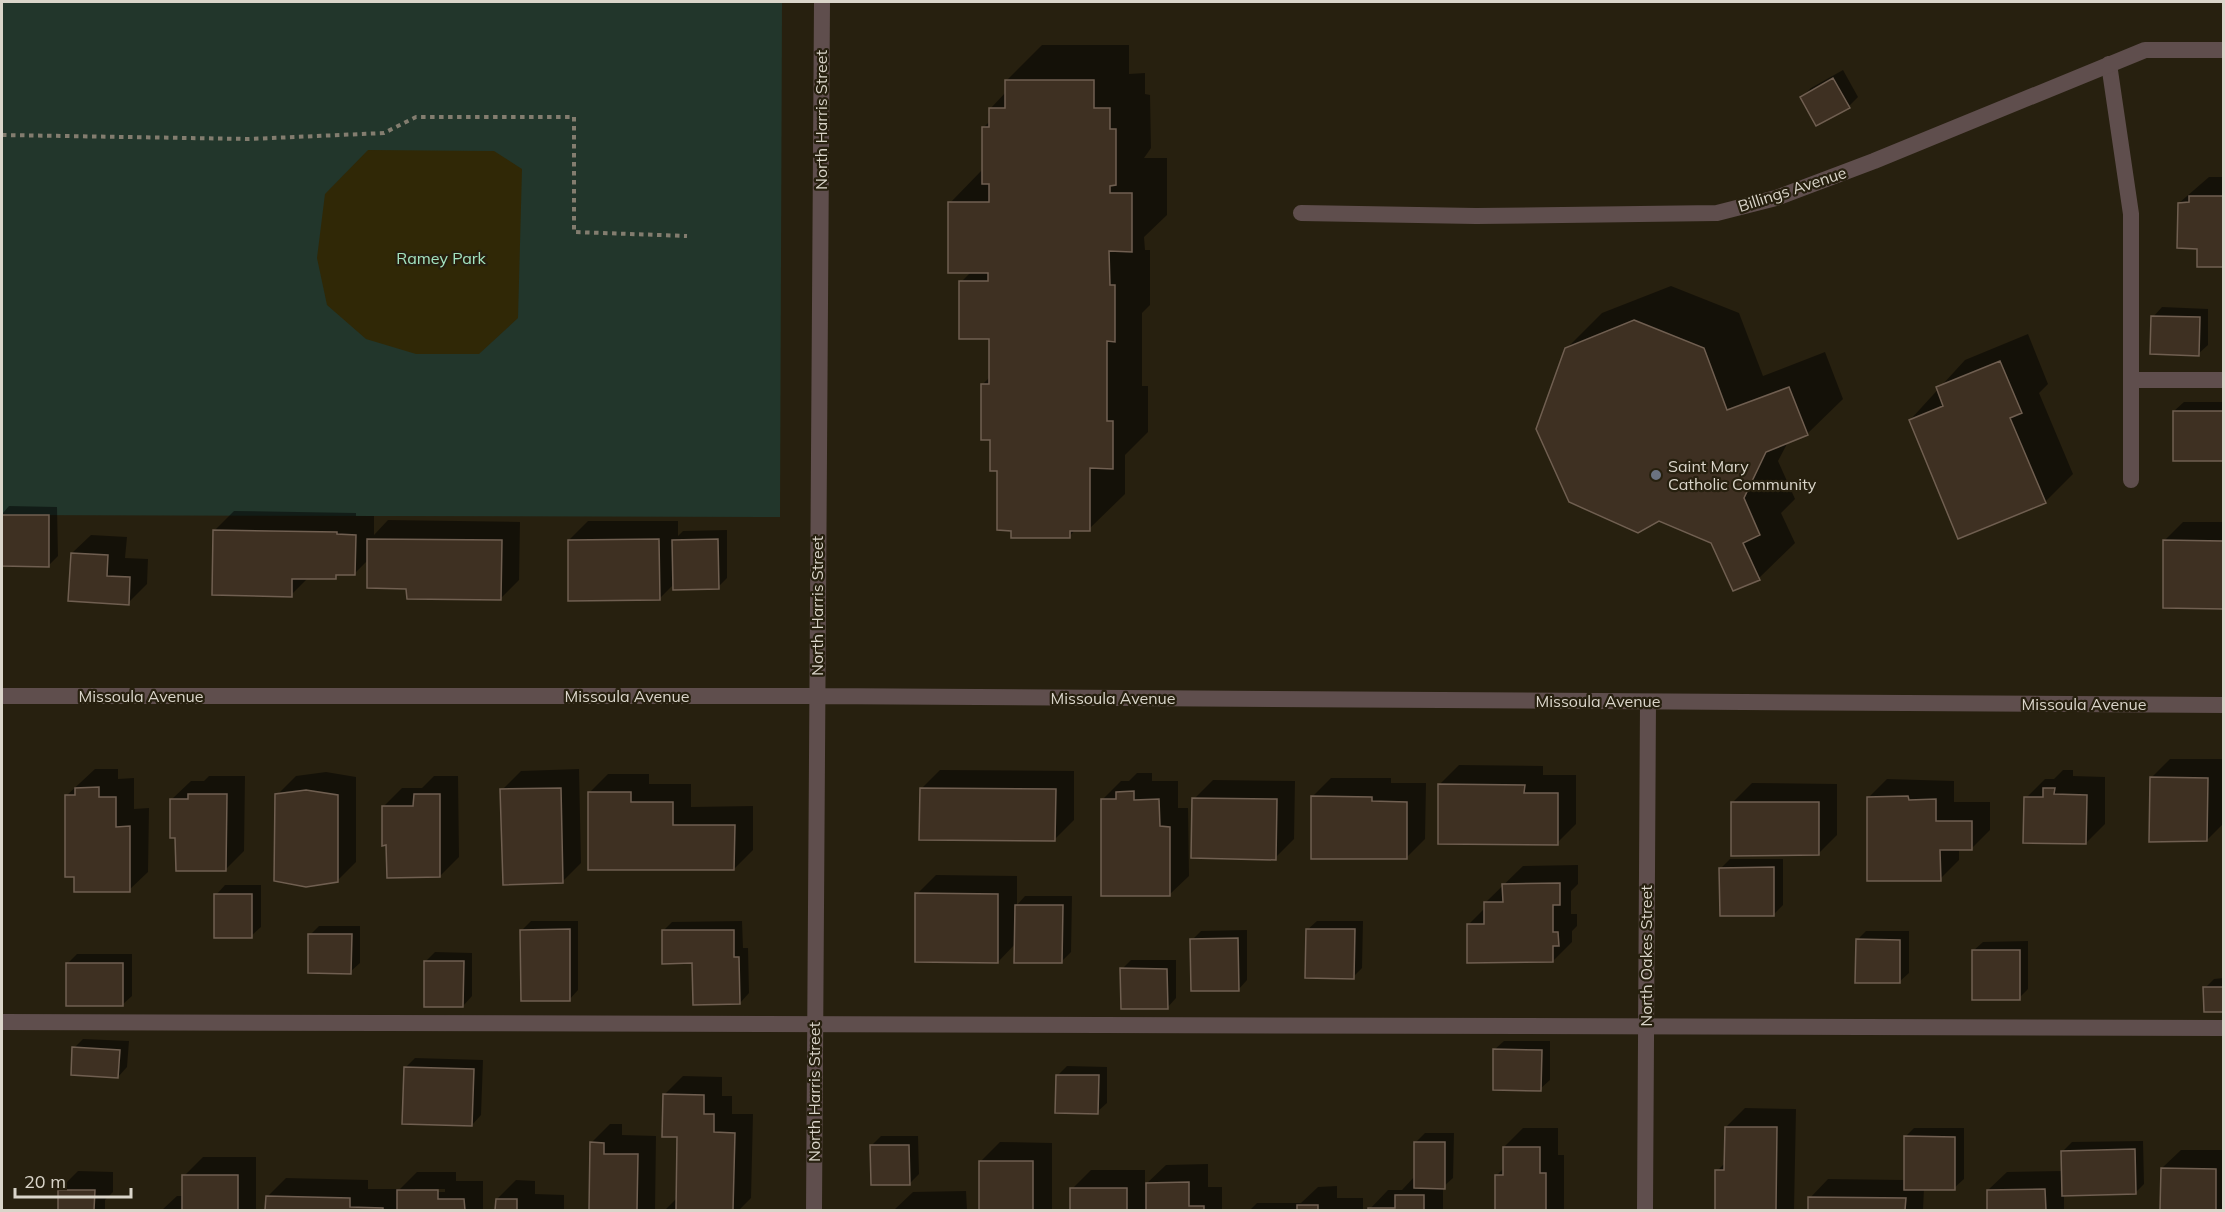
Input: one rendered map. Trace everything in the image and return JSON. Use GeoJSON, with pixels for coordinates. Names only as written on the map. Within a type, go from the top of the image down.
{"type":"FeatureCollection","features":[{"type":"Feature","properties":{"kind":"street","name":"North Harris Street"},"geometry":{"type":"LineString","coordinates":[[813,1210],[822,2]]}},
{"type":"Feature","properties":{"kind":"street","name":"Billings Avenue"},"geometry":{"type":"LineString","coordinates":[[1301,213],[1476,216],[1717,213],[1776,198],[1875,161],[2145,50],[2223,50]]}},
{"type":"Feature","properties":{"kind":"street"},"geometry":{"type":"LineString","coordinates":[[2109,64],[2131,214],[2131,480]]}},
{"type":"Feature","properties":{"kind":"street"},"geometry":{"type":"LineString","coordinates":[[2131,381],[2223,380]]}},
{"type":"Feature","properties":{"kind":"street","name":"Missoula Avenue"},"geometry":{"type":"LineString","coordinates":[[2,696],[817,696],[2223,705]]}},
{"type":"Feature","properties":{"kind":"street","name":"North Oakes Street"},"geometry":{"type":"LineString","coordinates":[[1645,1210],[1648,702]]}},
{"type":"Feature","properties":{"kind":"street"},"geometry":{"type":"LineString","coordinates":[[2,1022],[2223,1028]]}},
{"type":"Feature","properties":{"kind":"path"},"geometry":{"type":"LineString","coordinates":[[2,135],[249,139],[384,133],[416,117],[574,117],[574,232],[687,236]]}},
{"type":"Feature","properties":{"kind":"green space","name":"Ramey Park"},"geometry":{"type":"Polygon","coordinates":[[[2,2],[782,2],[780,517],[2,515],[2,2]]]}},
{"type":"Feature","properties":{"kind":"sand"},"geometry":{"type":"Polygon","coordinates":[[[368,150],[494,151],[522,169],[518,318],[479,354],[416,354],[366,339],[327,305],[317,258],[325,194],[368,150]]]}},
{"type":"Feature","properties":{"kind":"building"},"geometry":{"type":"Polygon","coordinates":[[[1833,78],[1850,108],[1816,126],[1800,97],[1833,78]]]}},
{"type":"Feature","properties":{"kind":"building"},"geometry":{"type":"Polygon","coordinates":[[[1005,80],[1094,80],[1094,108],[1110,108],[1110,129],[1116,129],[1116,185],[1110,186],[1110,193],[1132,193],[1132,252],[1109,251],[1110,285],[1115,285],[1115,342],[1107,341],[1107,421],[1113,421],[1113,469],[1090,468],[1090,531],[1070,531],[1070,538],[1011,538],[1011,531],[997,530],[997,471],[990,471],[990,440],[981,440],[981,384],[989,384],[989,339],[959,339],[959,281],[988,281],[988,273],[948,273],[948,202],[989,202],[989,184],[982,184],[982,127],[989,127],[989,108],[1005,108],[1005,80]]]}},
{"type":"Feature","properties":{"kind":"building"},"geometry":{"type":"Polygon","coordinates":[[[2189,196],[2224,196],[2224,267],[2197,267],[2197,249],[2177,248],[2178,203],[2189,202],[2189,196]]]}},
{"type":"Feature","properties":{"kind":"building"},"geometry":{"type":"Polygon","coordinates":[[[2151,316],[2200,317],[2199,356],[2150,354],[2151,316]]]}},
{"type":"Feature","properties":{"kind":"building","name":"Saint Mary Catholic Community"},"geometry":{"type":"Polygon","coordinates":[[[1634,320],[1704,348],[1727,410],[1789,387],[1808,435],[1766,452],[1744,498],[1760,535],[1743,543],[1760,580],[1733,591],[1711,543],[1659,521],[1638,533],[1569,502],[1536,429],[1565,348],[1634,320]]]}},
{"type":"Feature","properties":{"kind":"building"},"geometry":{"type":"Polygon","coordinates":[[[2000,361],[2022,413],[2010,418],[2046,503],[1958,539],[1909,420],[1943,406],[1936,387],[2000,361]]]}},
{"type":"Feature","properties":{"kind":"building"},"geometry":{"type":"Polygon","coordinates":[[[2173,411],[2224,411],[2224,461],[2173,461],[2173,411]]]}},
{"type":"Feature","properties":{"kind":"building"},"geometry":{"type":"Polygon","coordinates":[[[2,515],[49,515],[49,567],[2,566],[2,515]]]}},
{"type":"Feature","properties":{"kind":"building"},"geometry":{"type":"Polygon","coordinates":[[[213,530],[337,532],[337,534],[356,535],[355,575],[336,575],[336,579],[292,579],[292,597],[212,595],[213,530]]]}},
{"type":"Feature","properties":{"kind":"building"},"geometry":{"type":"Polygon","coordinates":[[[367,539],[502,540],[501,600],[407,599],[406,589],[367,588],[367,539]]]}},
{"type":"Feature","properties":{"kind":"building"},"geometry":{"type":"Polygon","coordinates":[[[659,539],[660,600],[568,601],[568,540],[659,539]]]}},
{"type":"Feature","properties":{"kind":"building"},"geometry":{"type":"Polygon","coordinates":[[[718,539],[719,589],[673,590],[672,540],[718,539]]]}},
{"type":"Feature","properties":{"kind":"building"},"geometry":{"type":"Polygon","coordinates":[[[2163,540],[2223,541],[2223,609],[2163,608],[2163,540]]]}},
{"type":"Feature","properties":{"kind":"building"},"geometry":{"type":"Polygon","coordinates":[[[71,553],[108,555],[107,576],[130,577],[129,605],[68,601],[71,553]]]}},
{"type":"Feature","properties":{"kind":"building"},"geometry":{"type":"Polygon","coordinates":[[[2150,777],[2208,778],[2207,841],[2149,842],[2150,777]]]}},
{"type":"Feature","properties":{"kind":"building"},"geometry":{"type":"Polygon","coordinates":[[[1438,784],[1525,785],[1524,793],[1558,793],[1558,845],[1438,844],[1438,784]]]}},
{"type":"Feature","properties":{"kind":"building"},"geometry":{"type":"Polygon","coordinates":[[[99,787],[99,797],[116,797],[116,827],[130,826],[130,892],[74,892],[74,877],[65,877],[65,795],[75,795],[75,788],[99,787]]]}},
{"type":"Feature","properties":{"kind":"building"},"geometry":{"type":"Polygon","coordinates":[[[561,788],[563,883],[503,885],[500,789],[561,788]]]}},
{"type":"Feature","properties":{"kind":"building"},"geometry":{"type":"Polygon","coordinates":[[[920,788],[1056,789],[1055,841],[919,840],[920,788]]]}},
{"type":"Feature","properties":{"kind":"building"},"geometry":{"type":"Polygon","coordinates":[[[2043,788],[2055,788],[2054,794],[2087,795],[2086,844],[2023,843],[2024,797],[2043,797],[2043,788]]]}},
{"type":"Feature","properties":{"kind":"building"},"geometry":{"type":"Polygon","coordinates":[[[306,790],[338,795],[338,882],[306,887],[274,881],[275,794],[306,790]]]}},
{"type":"Feature","properties":{"kind":"building"},"geometry":{"type":"Polygon","coordinates":[[[1134,791],[1134,800],[1159,799],[1160,826],[1170,827],[1170,896],[1101,896],[1101,799],[1116,799],[1116,792],[1134,791]]]}},
{"type":"Feature","properties":{"kind":"building"},"geometry":{"type":"Polygon","coordinates":[[[588,792],[631,792],[631,802],[673,802],[673,825],[735,825],[734,870],[588,870],[588,792]]]}},
{"type":"Feature","properties":{"kind":"building"},"geometry":{"type":"Polygon","coordinates":[[[188,794],[227,794],[226,871],[176,871],[175,838],[170,838],[170,799],[188,799],[188,794]]]}},
{"type":"Feature","properties":{"kind":"building"},"geometry":{"type":"Polygon","coordinates":[[[414,794],[440,794],[440,877],[387,878],[386,845],[382,846],[382,806],[413,806],[414,794]]]}},
{"type":"Feature","properties":{"kind":"building"},"geometry":{"type":"Polygon","coordinates":[[[1311,796],[1372,797],[1372,801],[1407,802],[1407,859],[1311,859],[1311,796]]]}},
{"type":"Feature","properties":{"kind":"building"},"geometry":{"type":"Polygon","coordinates":[[[1908,796],[1909,800],[1936,799],[1936,821],[1972,821],[1972,850],[1940,850],[1941,881],[1867,881],[1867,797],[1908,796]]]}},
{"type":"Feature","properties":{"kind":"building"},"geometry":{"type":"Polygon","coordinates":[[[1192,798],[1277,799],[1276,860],[1191,858],[1192,798]]]}},
{"type":"Feature","properties":{"kind":"building"},"geometry":{"type":"Polygon","coordinates":[[[1731,802],[1819,802],[1819,855],[1731,856],[1731,802]]]}},
{"type":"Feature","properties":{"kind":"building"},"geometry":{"type":"Polygon","coordinates":[[[1774,867],[1774,916],[1720,916],[1719,868],[1774,867]]]}},
{"type":"Feature","properties":{"kind":"building"},"geometry":{"type":"Polygon","coordinates":[[[1560,883],[1560,905],[1553,905],[1553,932],[1558,932],[1559,946],[1553,946],[1553,962],[1467,963],[1467,924],[1484,924],[1484,902],[1503,902],[1502,884],[1560,883]]]}},
{"type":"Feature","properties":{"kind":"building"},"geometry":{"type":"Polygon","coordinates":[[[915,893],[998,894],[998,963],[915,962],[915,893]]]}},
{"type":"Feature","properties":{"kind":"building"},"geometry":{"type":"Polygon","coordinates":[[[214,894],[252,894],[252,938],[214,938],[214,894]]]}},
{"type":"Feature","properties":{"kind":"building"},"geometry":{"type":"Polygon","coordinates":[[[1015,905],[1063,905],[1062,963],[1014,963],[1015,905]]]}},
{"type":"Feature","properties":{"kind":"building"},"geometry":{"type":"Polygon","coordinates":[[[570,929],[570,1001],[521,1001],[520,930],[570,929]]]}},
{"type":"Feature","properties":{"kind":"building"},"geometry":{"type":"Polygon","coordinates":[[[1306,929],[1355,929],[1354,979],[1305,978],[1306,929]]]}},
{"type":"Feature","properties":{"kind":"building"},"geometry":{"type":"Polygon","coordinates":[[[662,930],[734,930],[734,957],[739,957],[740,1004],[693,1005],[692,963],[662,964],[662,930]]]}},
{"type":"Feature","properties":{"kind":"building"},"geometry":{"type":"Polygon","coordinates":[[[308,934],[352,934],[351,974],[308,973],[308,934]]]}},
{"type":"Feature","properties":{"kind":"building"},"geometry":{"type":"Polygon","coordinates":[[[1238,938],[1239,991],[1191,991],[1190,939],[1238,938]]]}},
{"type":"Feature","properties":{"kind":"building"},"geometry":{"type":"Polygon","coordinates":[[[1856,939],[1900,940],[1900,983],[1855,983],[1856,939]]]}},
{"type":"Feature","properties":{"kind":"building"},"geometry":{"type":"Polygon","coordinates":[[[1972,950],[2020,950],[2020,1000],[1972,1000],[1972,950]]]}},
{"type":"Feature","properties":{"kind":"building"},"geometry":{"type":"Polygon","coordinates":[[[424,961],[464,961],[463,1007],[424,1007],[424,961]]]}},
{"type":"Feature","properties":{"kind":"building"},"geometry":{"type":"Polygon","coordinates":[[[66,963],[123,963],[123,1006],[66,1006],[66,963]]]}},
{"type":"Feature","properties":{"kind":"building"},"geometry":{"type":"Polygon","coordinates":[[[1120,968],[1167,969],[1168,1009],[1121,1009],[1120,968]]]}},
{"type":"Feature","properties":{"kind":"building"},"geometry":{"type":"Polygon","coordinates":[[[2203,987],[2224,987],[2224,1012],[2204,1012],[2203,987]]]}},
{"type":"Feature","properties":{"kind":"building"},"geometry":{"type":"Polygon","coordinates":[[[72,1047],[120,1050],[118,1078],[71,1075],[72,1047]]]}},
{"type":"Feature","properties":{"kind":"building"},"geometry":{"type":"Polygon","coordinates":[[[1493,1049],[1542,1050],[1541,1091],[1493,1090],[1493,1049]]]}},
{"type":"Feature","properties":{"kind":"building"},"geometry":{"type":"Polygon","coordinates":[[[404,1067],[474,1069],[472,1126],[402,1124],[404,1067]]]}},
{"type":"Feature","properties":{"kind":"building"},"geometry":{"type":"Polygon","coordinates":[[[1056,1075],[1099,1075],[1098,1114],[1055,1113],[1056,1075]]]}},
{"type":"Feature","properties":{"kind":"building"},"geometry":{"type":"Polygon","coordinates":[[[663,1094],[704,1095],[704,1114],[714,1114],[714,1132],[735,1133],[733,1210],[676,1210],[677,1137],[662,1137],[663,1094]]]}},
{"type":"Feature","properties":{"kind":"building"},"geometry":{"type":"Polygon","coordinates":[[[1725,1127],[1777,1127],[1776,1210],[1715,1210],[1715,1170],[1724,1170],[1725,1127]]]}},
{"type":"Feature","properties":{"kind":"building"},"geometry":{"type":"Polygon","coordinates":[[[1904,1136],[1955,1137],[1955,1190],[1904,1190],[1904,1136]]]}},
{"type":"Feature","properties":{"kind":"building"},"geometry":{"type":"Polygon","coordinates":[[[590,1142],[604,1143],[604,1154],[638,1154],[637,1210],[589,1210],[590,1142]]]}},
{"type":"Feature","properties":{"kind":"building"},"geometry":{"type":"Polygon","coordinates":[[[1414,1142],[1445,1142],[1445,1189],[1414,1188],[1414,1142]]]}},
{"type":"Feature","properties":{"kind":"building"},"geometry":{"type":"Polygon","coordinates":[[[870,1145],[909,1145],[910,1185],[871,1185],[870,1145]]]}},
{"type":"Feature","properties":{"kind":"building"},"geometry":{"type":"Polygon","coordinates":[[[1503,1147],[1540,1147],[1540,1173],[1546,1173],[1546,1210],[1495,1210],[1495,1175],[1503,1175],[1503,1147]]]}},
{"type":"Feature","properties":{"kind":"building"},"geometry":{"type":"Polygon","coordinates":[[[2135,1149],[2136,1194],[2062,1196],[2061,1151],[2135,1149]]]}},
{"type":"Feature","properties":{"kind":"building"},"geometry":{"type":"Polygon","coordinates":[[[979,1161],[1033,1161],[1033,1210],[979,1210],[979,1161]]]}},
{"type":"Feature","properties":{"kind":"building"},"geometry":{"type":"Polygon","coordinates":[[[2161,1168],[2216,1169],[2216,1210],[2160,1210],[2161,1168]]]}},
{"type":"Feature","properties":{"kind":"building"},"geometry":{"type":"Polygon","coordinates":[[[182,1175],[238,1175],[238,1210],[182,1210],[182,1175]]]}},
{"type":"Feature","properties":{"kind":"building"},"geometry":{"type":"Polygon","coordinates":[[[1189,1182],[1189,1206],[1204,1206],[1204,1210],[1146,1210],[1146,1183],[1189,1182]]]}},
{"type":"Feature","properties":{"kind":"building"},"geometry":{"type":"Polygon","coordinates":[[[1070,1188],[1127,1188],[1127,1210],[1070,1210],[1070,1188]]]}},
{"type":"Feature","properties":{"kind":"building"},"geometry":{"type":"Polygon","coordinates":[[[2045,1189],[2046,1210],[1987,1210],[1987,1190],[2045,1189]]]}},
{"type":"Feature","properties":{"kind":"building"},"geometry":{"type":"Polygon","coordinates":[[[58,1190],[95,1190],[94,1210],[58,1210],[58,1190]]]}},
{"type":"Feature","properties":{"kind":"building"},"geometry":{"type":"Polygon","coordinates":[[[397,1190],[438,1190],[438,1199],[464,1199],[465,1210],[397,1210],[397,1190]]]}},
{"type":"Feature","properties":{"kind":"building"},"geometry":{"type":"Polygon","coordinates":[[[1395,1195],[1424,1195],[1424,1210],[1368,1210],[1368,1208],[1395,1208],[1395,1195]]]}},
{"type":"Feature","properties":{"kind":"building"},"geometry":{"type":"Polygon","coordinates":[[[266,1196],[350,1198],[350,1207],[383,1208],[383,1210],[265,1210],[266,1196]]]}},
{"type":"Feature","properties":{"kind":"building"},"geometry":{"type":"Polygon","coordinates":[[[1808,1197],[1906,1198],[1905,1210],[1808,1210],[1808,1197]]]}},
{"type":"Feature","properties":{"kind":"building"},"geometry":{"type":"Polygon","coordinates":[[[496,1199],[517,1199],[517,1210],[495,1210],[496,1199]]]}},
{"type":"Feature","properties":{"kind":"building"},"geometry":{"type":"Polygon","coordinates":[[[1297,1205],[1318,1205],[1318,1210],[1297,1210],[1297,1205]]]}},
{"type":"Feature","properties":{"kind":"place","name":"Saint Mary Catholic Community"},"geometry":{"type":"Point","coordinates":[1656,475]}}]}
